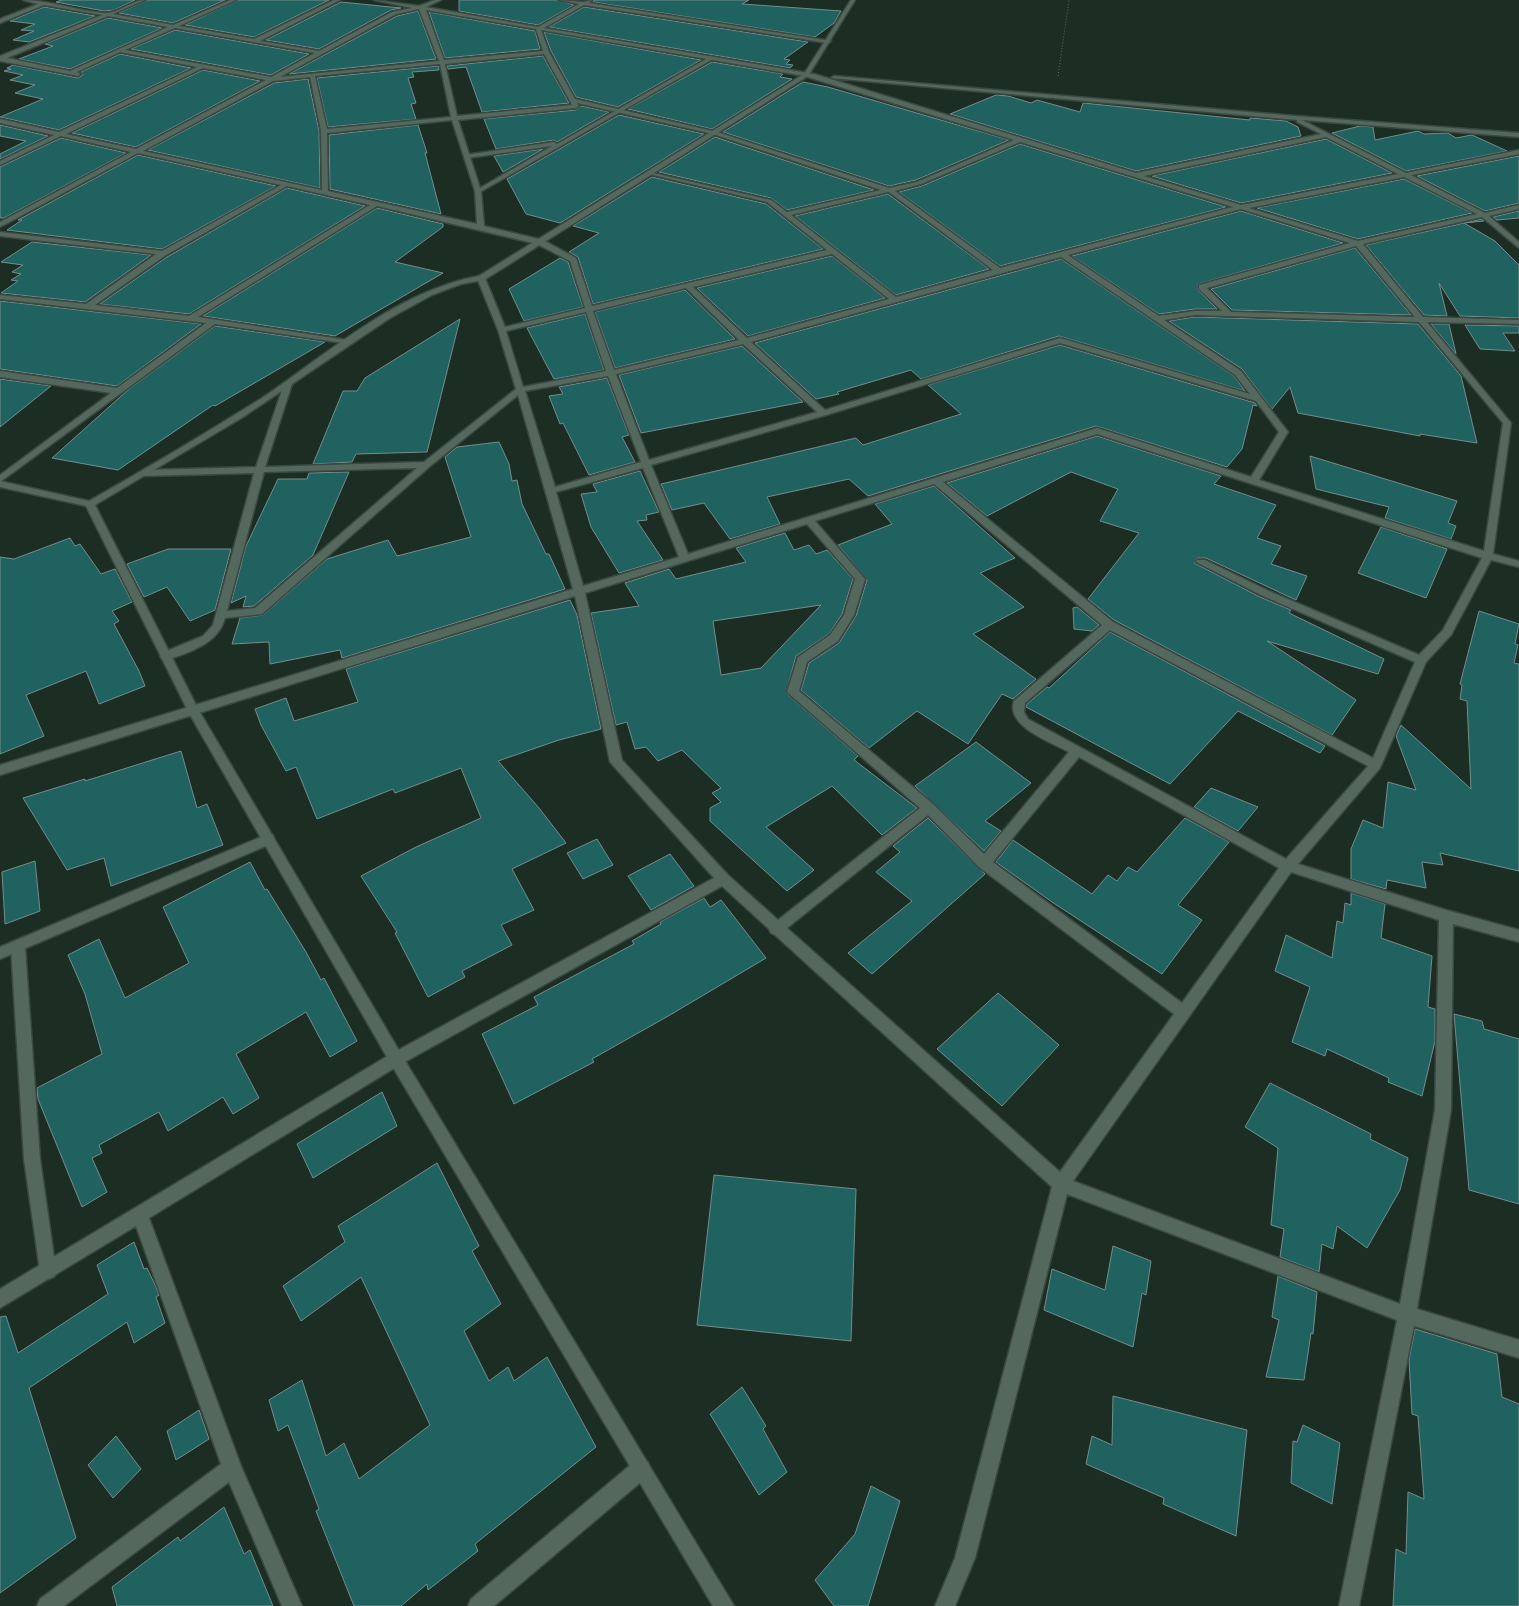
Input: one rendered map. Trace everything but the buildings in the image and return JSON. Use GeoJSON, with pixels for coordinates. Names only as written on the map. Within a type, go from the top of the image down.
{"type":"FeatureCollection","features":[{"type":"Feature","properties":{"kind":"street"},"geometry":{"type":"LineString","coordinates":[[25,0],[320,53]]}},
{"type":"Feature","properties":{"kind":"street"},"geometry":{"type":"LineString","coordinates":[[0,21],[53,0]]}},
{"type":"Feature","properties":{"kind":"street"},"geometry":{"type":"LineString","coordinates":[[0,58],[143,0]]}},
{"type":"Feature","properties":{"kind":"street"},"geometry":{"type":"LineString","coordinates":[[72,72],[234,0]]}},
{"type":"Feature","properties":{"kind":"street"},"geometry":{"type":"LineString","coordinates":[[255,41],[338,0]]}},
{"type":"Feature","properties":{"kind":"street"},"geometry":{"type":"LineString","coordinates":[[376,0],[806,75],[1295,118],[1519,135]]}},
{"type":"Feature","properties":{"kind":"street"},"geometry":{"type":"LineString","coordinates":[[0,225],[394,13],[422,7],[439,0]]}},
{"type":"Feature","properties":{"kind":"street"},"geometry":{"type":"LineString","coordinates":[[561,0],[828,41]]}},
{"type":"Feature","properties":{"kind":"street"},"geometry":{"type":"LineString","coordinates":[[538,29],[590,0]]}},
{"type":"Feature","properties":{"kind":"street"},"geometry":{"type":"LineString","coordinates":[[0,484],[90,504],[146,473],[288,384],[348,342],[430,294],[452,284],[481,278],[806,75],[854,0]]}},
{"type":"Feature","properties":{"kind":"street"},"geometry":{"type":"LineString","coordinates":[[422,7],[442,62],[454,118],[478,191],[481,227]]}},
{"type":"Feature","properties":{"kind":"street"},"geometry":{"type":"LineString","coordinates":[[324,131],[576,106],[546,52],[538,29]]}},
{"type":"Feature","properties":{"kind":"street"},"geometry":{"type":"LineString","coordinates":[[121,51],[272,79],[546,52]]}},
{"type":"Feature","properties":{"kind":"street"},"geometry":{"type":"LineString","coordinates":[[0,58],[84,75]]}},
{"type":"Feature","properties":{"kind":"street"},"geometry":{"type":"LineString","coordinates":[[478,191],[561,142],[710,59]]}},
{"type":"Feature","properties":{"kind":"street"},"geometry":{"type":"LineString","coordinates":[[0,163],[202,66]]}},
{"type":"Feature","properties":{"kind":"street"},"geometry":{"type":"LineString","coordinates":[[312,75],[324,131],[325,194]]}},
{"type":"Feature","properties":{"kind":"street"},"geometry":{"type":"LineString","coordinates":[[806,75],[1358,244],[1422,318],[1507,422],[1519,424]]}},
{"type":"Feature","properties":{"kind":"street"},"geometry":{"type":"LineString","coordinates":[[573,100],[715,133],[891,191],[999,270]]}},
{"type":"Feature","properties":{"kind":"street"},"geometry":{"type":"LineString","coordinates":[[1295,118],[1484,215],[1519,246]]}},
{"type":"Feature","properties":{"kind":"street"},"geometry":{"type":"LineString","coordinates":[[0,121],[481,227],[540,242],[574,260],[588,309],[611,373],[685,559]]}},
{"type":"Feature","properties":{"kind":"street"},"geometry":{"type":"LineString","coordinates":[[1136,175],[1326,135]]}},
{"type":"Feature","properties":{"kind":"street"},"geometry":{"type":"LineString","coordinates":[[788,214],[919,183],[1020,140]]}},
{"type":"Feature","properties":{"kind":"street"},"geometry":{"type":"LineString","coordinates":[[467,156],[561,142]]}},
{"type":"Feature","properties":{"kind":"street"},"geometry":{"type":"LineString","coordinates":[[220,615],[258,611],[426,465],[519,390],[611,373],[745,341],[999,270],[1242,207],[1519,152]]}},
{"type":"Feature","properties":{"kind":"street"},"geometry":{"type":"LineString","coordinates":[[651,173],[770,201],[894,300]]}},
{"type":"Feature","properties":{"kind":"street"},"geometry":{"type":"LineString","coordinates":[[89,306],[163,253],[285,185]]}},
{"type":"Feature","properties":{"kind":"street"},"geometry":{"type":"LineString","coordinates":[[189,319],[374,204]]}},
{"type":"Feature","properties":{"kind":"street"},"geometry":{"type":"LineString","coordinates":[[1229,314],[1202,287],[1358,244],[1519,207]]}},
{"type":"Feature","properties":{"kind":"street"},"geometry":{"type":"LineString","coordinates":[[0,234],[163,253]]}},
{"type":"Feature","properties":{"kind":"street"},"geometry":{"type":"LineString","coordinates":[[502,330],[834,251]]}},
{"type":"Feature","properties":{"kind":"street"},"geometry":{"type":"LineString","coordinates":[[1062,254],[1238,373],[1284,432],[1253,482]]}},
{"type":"Feature","properties":{"kind":"street"},"geometry":{"type":"LineString","coordinates":[[481,278],[502,330],[579,591],[616,762],[723,879],[776,929],[1061,1184],[1407,1315],[1519,1349]]}},
{"type":"Feature","properties":{"kind":"street"},"geometry":{"type":"LineString","coordinates":[[688,286],[823,413]]}},
{"type":"Feature","properties":{"kind":"street"},"geometry":{"type":"LineString","coordinates":[[0,296],[212,321],[348,342]]}},
{"type":"Feature","properties":{"kind":"street"},"geometry":{"type":"LineString","coordinates":[[1159,318],[1195,313],[1519,322]]}},
{"type":"Feature","properties":{"kind":"street"},"geometry":{"type":"LineString","coordinates":[[0,479],[212,321]]}},
{"type":"Feature","properties":{"kind":"street"},"geometry":{"type":"LineString","coordinates":[[551,491],[823,413],[1060,340],[1260,400]]}},
{"type":"Feature","properties":{"kind":"street"},"geometry":{"type":"LineString","coordinates":[[0,374],[118,391]]}},
{"type":"Feature","properties":{"kind":"street"},"geometry":{"type":"LineString","coordinates":[[166,656],[207,639],[218,626],[260,469],[288,384]]}},
{"type":"Feature","properties":{"kind":"street"},"geometry":{"type":"LineString","coordinates":[[945,1606],[965,1558],[1061,1184],[1288,866],[1376,765],[1421,660],[1447,632],[1488,556],[1507,422]]}},
{"type":"Feature","properties":{"kind":"street"},"geometry":{"type":"LineString","coordinates":[[0,770],[1097,432],[1488,556],[1519,564]]}},
{"type":"Feature","properties":{"kind":"street"},"geometry":{"type":"LineString","coordinates":[[146,473],[426,465]]}},
{"type":"Feature","properties":{"kind":"street"},"geometry":{"type":"LineString","coordinates":[[936,481],[1109,625],[1376,765]]}},
{"type":"Feature","properties":{"kind":"street"},"geometry":{"type":"LineString","coordinates":[[90,504],[193,710],[396,1059],[724,1606]]}},
{"type":"Feature","properties":{"kind":"street"},"geometry":{"type":"LineString","coordinates":[[809,520],[860,578],[849,614],[834,638],[802,660],[793,692],[929,808],[984,863],[1184,1013]]}},
{"type":"Feature","properties":{"kind":"street"},"geometry":{"type":"LineString","coordinates":[[1201,562],[1421,660]]}},
{"type":"Feature","properties":{"kind":"street"},"geometry":{"type":"LineString","coordinates":[[1109,625],[1020,701],[1017,707],[1018,715],[1031,728],[1076,750],[1288,866],[1446,916],[1519,936]]}},
{"type":"Feature","properties":{"kind":"street"},"geometry":{"type":"LineString","coordinates":[[984,863],[1076,750]]}},
{"type":"Feature","properties":{"kind":"street"},"geometry":{"type":"LineString","coordinates":[[776,929],[929,808]]}},
{"type":"Feature","properties":{"kind":"street"},"geometry":{"type":"LineString","coordinates":[[0,953],[18,947],[268,839]]}},
{"type":"Feature","properties":{"kind":"street"},"geometry":{"type":"LineString","coordinates":[[0,1299],[396,1059],[723,879]]}},
{"type":"Feature","properties":{"kind":"street"},"geometry":{"type":"LineString","coordinates":[[1350,1606],[1407,1315],[1443,1110],[1446,916]]}},
{"type":"Feature","properties":{"kind":"street"},"geometry":{"type":"LineString","coordinates":[[18,947],[32,1159],[48,1271]]}},
{"type":"Feature","properties":{"kind":"street"},"geometry":{"type":"LineString","coordinates":[[140,1215],[232,1468],[292,1606]]}},
{"type":"Feature","properties":{"kind":"street"},"geometry":{"type":"LineString","coordinates":[[48,1606],[232,1468]]}},
{"type":"Feature","properties":{"kind":"street"},"geometry":{"type":"LineString","coordinates":[[478,1606],[641,1470]]}},
{"type":"Feature","properties":{"kind":"path"},"geometry":{"type":"LineString","coordinates":[[1058,80],[1069,0]]}}]}
